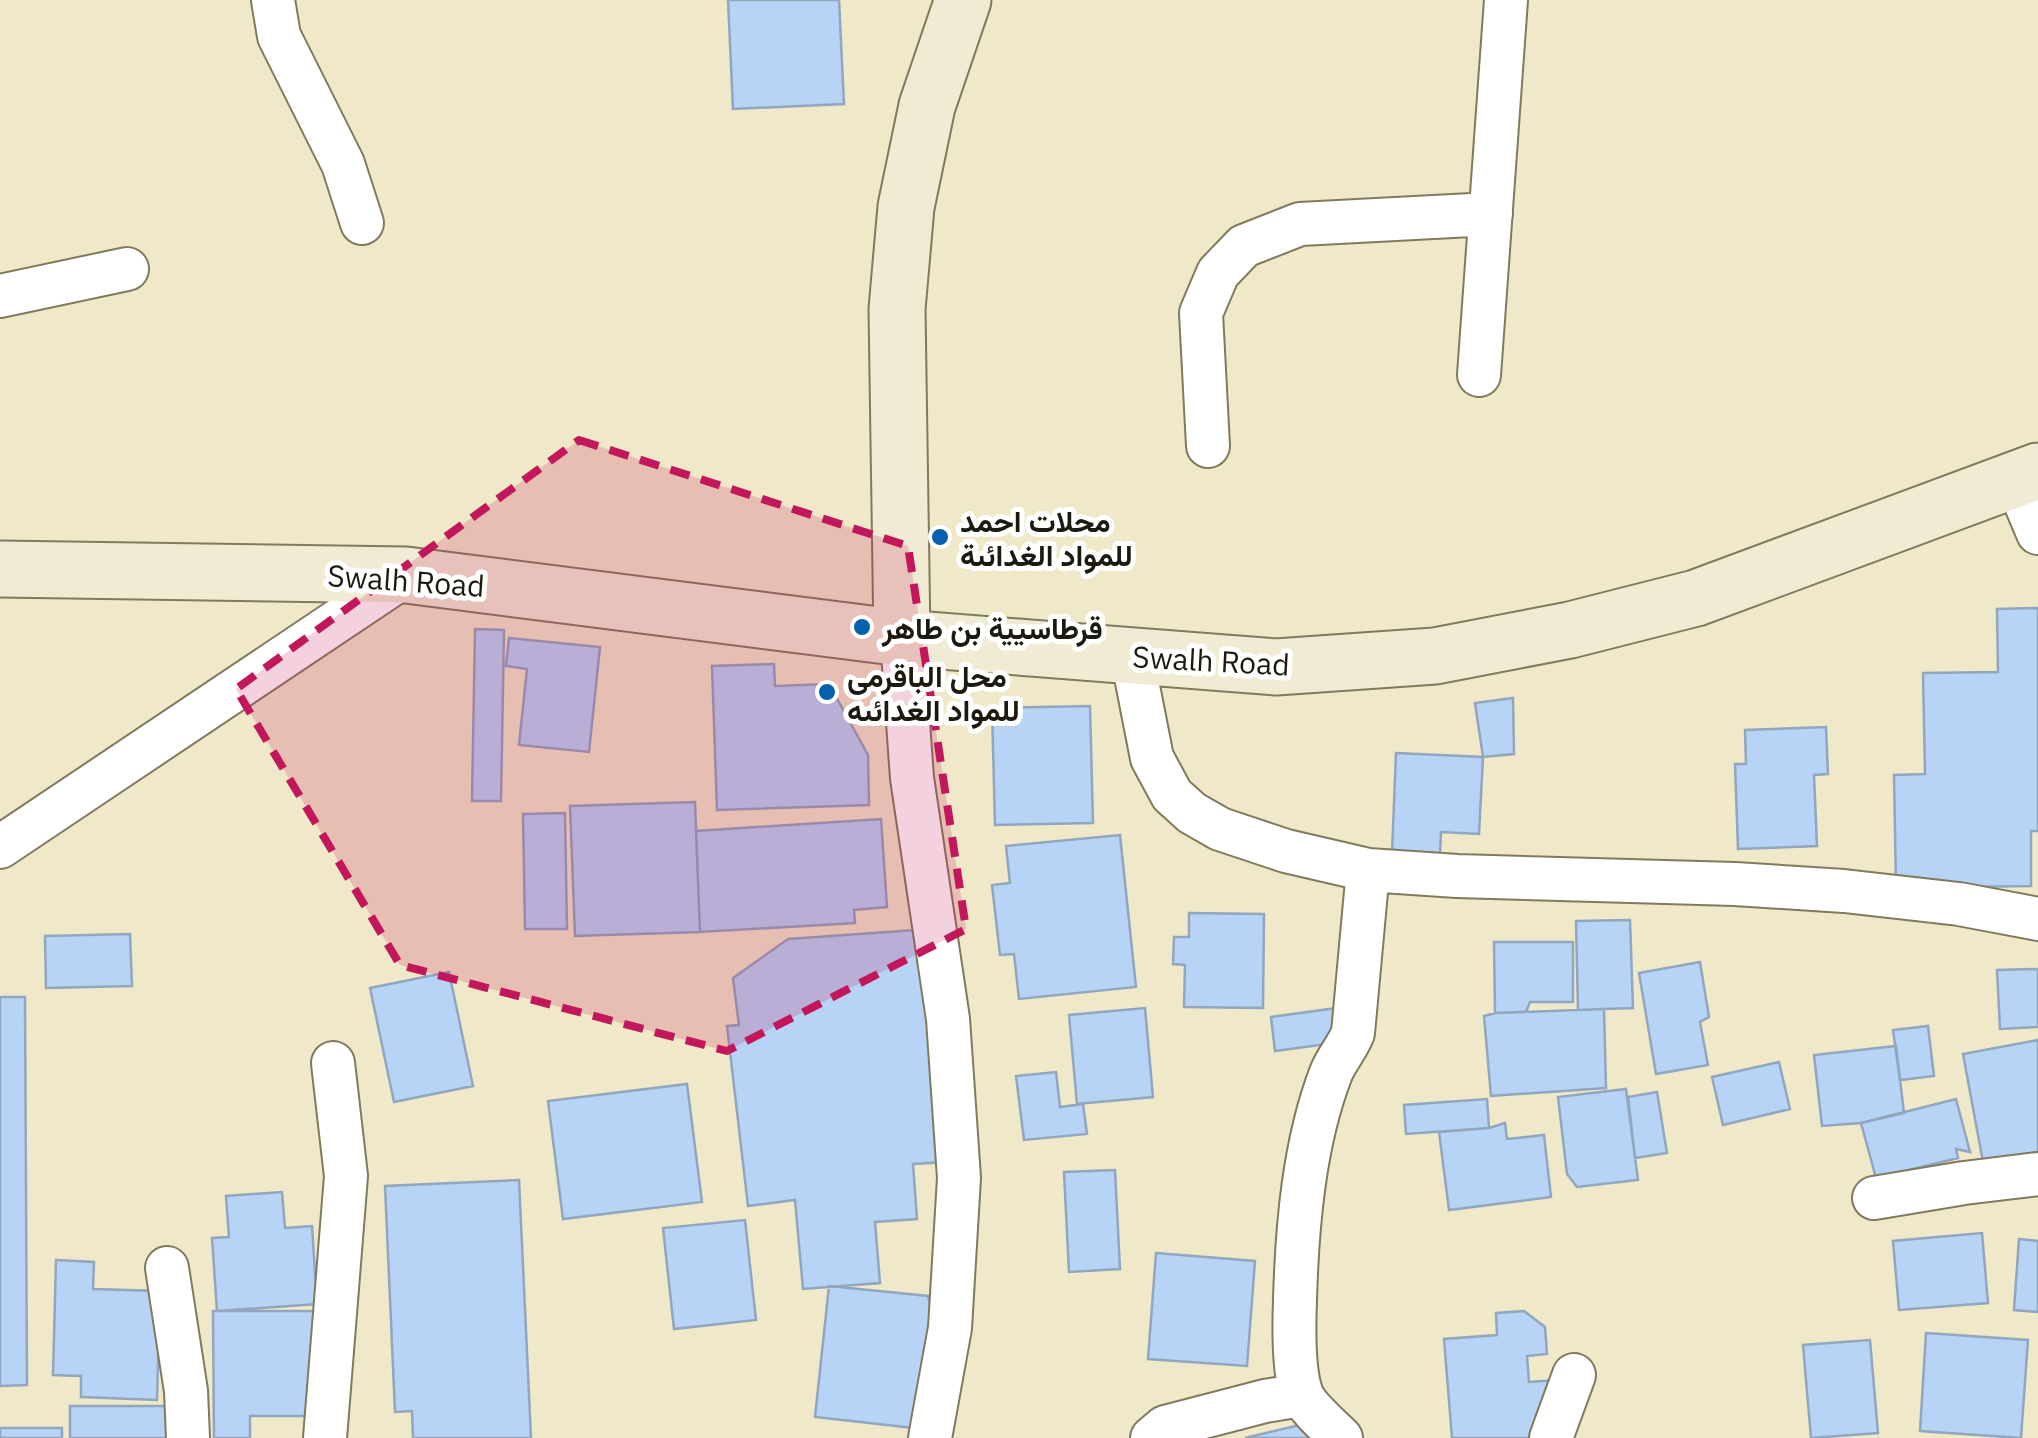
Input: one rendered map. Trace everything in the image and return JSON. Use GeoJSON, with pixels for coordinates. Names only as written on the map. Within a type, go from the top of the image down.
{"type":"FeatureCollection","features":[{"type":"Feature","properties":{"kind":"street"},"geometry":{"type":"LineString","coordinates":[[272,0],[280,36],[343,164],[362,223]]}},
{"type":"Feature","properties":{"kind":"street"},"geometry":{"type":"LineString","coordinates":[[930,1438],[950,1328],[959,1178],[948,1019],[912,778],[902,638],[898,309],[906,207],[927,106],[963,0]]}},
{"type":"Feature","properties":{"kind":"street"},"geometry":{"type":"LineString","coordinates":[[1479,375],[1506,0]]}},
{"type":"Feature","properties":{"kind":"street"},"geometry":{"type":"LineString","coordinates":[[1208,446],[1200,313],[1218,273],[1244,246],[1300,224],[1490,214]]}},
{"type":"Feature","properties":{"kind":"street"},"geometry":{"type":"LineString","coordinates":[[0,296],[127,270]]}},
{"type":"Feature","properties":{"kind":"street"},"geometry":{"type":"LineString","coordinates":[[2027,476],[2038,533]]}},
{"type":"Feature","properties":{"kind":"street","name":"Swalh Road"},"geometry":{"type":"LineString","coordinates":[[0,569],[406,575],[902,638],[1276,667],[1434,656],[1570,630],[1696,598],[2027,476]]}},
{"type":"Feature","properties":{"kind":"street"},"geometry":{"type":"LineString","coordinates":[[0,848],[406,575]]}},
{"type":"Feature","properties":{"kind":"street"},"geometry":{"type":"LineString","coordinates":[[1132,656],[1152,758],[1172,795],[1192,814],[1220,829],[1286,851],[1368,870],[1844,891],[1958,904],[2038,920]]}},
{"type":"Feature","properties":{"kind":"street"},"geometry":{"type":"LineString","coordinates":[[1341,1438],[1301,1395],[1294,1339],[1296,1250],[1302,1190],[1320,1109],[1332,1069],[1346,1051],[1353,1033],[1368,870]]}},
{"type":"Feature","properties":{"kind":"street"},"geometry":{"type":"LineString","coordinates":[[325,1438],[346,1176],[333,1063]]}},
{"type":"Feature","properties":{"kind":"street"},"geometry":{"type":"LineString","coordinates":[[1874,1198],[2038,1174]]}},
{"type":"Feature","properties":{"kind":"street"},"geometry":{"type":"LineString","coordinates":[[166,1268],[186,1391],[188,1438]]}},
{"type":"Feature","properties":{"kind":"street"},"geometry":{"type":"LineString","coordinates":[[1551,1438],[1574,1376]]}},
{"type":"Feature","properties":{"kind":"street"},"geometry":{"type":"LineString","coordinates":[[1152,1438],[1165,1427],[1265,1400],[1301,1395]]}},
{"type":"Feature","properties":{"kind":"highlighted area"},"geometry":{"type":"Polygon","coordinates":[[[579,440],[908,546],[966,929],[727,1051],[400,965],[236,689],[579,440]]]}},
{"type":"Feature","properties":{"kind":"building"},"geometry":{"type":"Polygon","coordinates":[[[728,0],[839,0],[844,104],[733,109],[728,0]]]}},
{"type":"Feature","properties":{"kind":"building"},"geometry":{"type":"Polygon","coordinates":[[[2038,608],[2038,831],[2031,831],[2031,886],[1896,888],[1894,775],[1925,774],[1923,673],[1998,672],[1997,609],[2038,608]]]}},
{"type":"Feature","properties":{"kind":"building"},"geometry":{"type":"Polygon","coordinates":[[[475,629],[504,630],[501,801],[472,801],[475,629]]]}},
{"type":"Feature","properties":{"kind":"building"},"geometry":{"type":"Polygon","coordinates":[[[509,638],[600,647],[589,752],[519,745],[527,669],[506,666],[509,638]]]}},
{"type":"Feature","properties":{"kind":"building"},"geometry":{"type":"Polygon","coordinates":[[[774,664],[775,686],[829,684],[868,755],[869,805],[717,810],[712,666],[774,664]]]}},
{"type":"Feature","properties":{"kind":"building"},"geometry":{"type":"Polygon","coordinates":[[[1513,698],[1514,754],[1483,757],[1475,703],[1513,698]]]}},
{"type":"Feature","properties":{"kind":"building"},"geometry":{"type":"Polygon","coordinates":[[[1090,706],[1093,823],[995,825],[992,708],[1090,706]]]}},
{"type":"Feature","properties":{"kind":"building"},"geometry":{"type":"Polygon","coordinates":[[[1826,727],[1828,774],[1814,775],[1817,846],[1738,849],[1735,764],[1746,764],[1745,730],[1826,727]]]}},
{"type":"Feature","properties":{"kind":"building"},"geometry":{"type":"Polygon","coordinates":[[[1396,753],[1483,757],[1479,834],[1441,832],[1440,854],[1392,853],[1396,753]]]}},
{"type":"Feature","properties":{"kind":"building"},"geometry":{"type":"Polygon","coordinates":[[[695,802],[700,932],[575,936],[570,806],[695,802]]]}},
{"type":"Feature","properties":{"kind":"building"},"geometry":{"type":"Polygon","coordinates":[[[565,813],[567,929],[525,929],[523,814],[565,813]]]}},
{"type":"Feature","properties":{"kind":"building"},"geometry":{"type":"Polygon","coordinates":[[[881,819],[887,907],[854,910],[855,923],[700,932],[696,831],[881,819]]]}},
{"type":"Feature","properties":{"kind":"building"},"geometry":{"type":"Polygon","coordinates":[[[1120,835],[1136,987],[1019,999],[1014,954],[1000,955],[992,885],[1010,883],[1006,846],[1120,835]]]}},
{"type":"Feature","properties":{"kind":"building"},"geometry":{"type":"Polygon","coordinates":[[[1189,913],[1264,914],[1263,1008],[1184,1007],[1185,965],[1173,964],[1174,937],[1189,937],[1189,913]]]}},
{"type":"Feature","properties":{"kind":"building"},"geometry":{"type":"Polygon","coordinates":[[[1630,920],[1633,1008],[1578,1010],[1576,921],[1630,920]]]}},
{"type":"Feature","properties":{"kind":"building"},"geometry":{"type":"Polygon","coordinates":[[[929,929],[947,1162],[913,1164],[917,1219],[875,1222],[880,1283],[803,1289],[795,1200],[748,1206],[727,1026],[739,1025],[733,978],[788,939],[929,929]]]}},
{"type":"Feature","properties":{"kind":"building"},"geometry":{"type":"Polygon","coordinates":[[[130,934],[132,986],[46,988],[45,936],[130,934]]]}},
{"type":"Feature","properties":{"kind":"building"},"geometry":{"type":"Polygon","coordinates":[[[1494,942],[1573,942],[1573,1002],[1530,1002],[1526,1012],[1495,1013],[1494,942]]]}},
{"type":"Feature","properties":{"kind":"building"},"geometry":{"type":"Polygon","coordinates":[[[1700,962],[1709,1017],[1700,1022],[1708,1065],[1656,1074],[1639,973],[1700,962]]]}},
{"type":"Feature","properties":{"kind":"building"},"geometry":{"type":"Polygon","coordinates":[[[2038,969],[2038,1027],[2000,1029],[1997,970],[2038,969]]]}},
{"type":"Feature","properties":{"kind":"building"},"geometry":{"type":"Polygon","coordinates":[[[449,972],[473,1086],[394,1102],[370,988],[449,972]]]}},
{"type":"Feature","properties":{"kind":"building"},"geometry":{"type":"Polygon","coordinates":[[[0,997],[25,997],[27,1385],[0,1386],[0,997]]]}},
{"type":"Feature","properties":{"kind":"building"},"geometry":{"type":"Polygon","coordinates":[[[1145,1008],[1153,1097],[1077,1104],[1069,1015],[1145,1008]]]}},
{"type":"Feature","properties":{"kind":"building"},"geometry":{"type":"Polygon","coordinates":[[[1337,1008],[1342,1042],[1275,1051],[1271,1017],[1337,1008]]]}},
{"type":"Feature","properties":{"kind":"building"},"geometry":{"type":"Polygon","coordinates":[[[1604,1009],[1606,1088],[1491,1096],[1484,1016],[1604,1009]]]}},
{"type":"Feature","properties":{"kind":"building"},"geometry":{"type":"Polygon","coordinates":[[[1928,1026],[1934,1076],[1900,1080],[1893,1030],[1928,1026]]]}},
{"type":"Feature","properties":{"kind":"building"},"geometry":{"type":"Polygon","coordinates":[[[2038,1040],[2038,1152],[1983,1162],[1963,1054],[2038,1040]]]}},
{"type":"Feature","properties":{"kind":"building"},"geometry":{"type":"Polygon","coordinates":[[[1896,1046],[1904,1113],[1861,1123],[1822,1126],[1814,1055],[1896,1046]]]}},
{"type":"Feature","properties":{"kind":"building"},"geometry":{"type":"Polygon","coordinates":[[[1779,1062],[1790,1109],[1723,1125],[1712,1077],[1779,1062]]]}},
{"type":"Feature","properties":{"kind":"building"},"geometry":{"type":"Polygon","coordinates":[[[1056,1072],[1060,1107],[1083,1104],[1087,1134],[1024,1140],[1016,1076],[1056,1072]]]}},
{"type":"Feature","properties":{"kind":"building"},"geometry":{"type":"Polygon","coordinates":[[[687,1084],[702,1202],[563,1219],[548,1101],[687,1084]]]}},
{"type":"Feature","properties":{"kind":"building"},"geometry":{"type":"Polygon","coordinates":[[[1626,1089],[1638,1180],[1577,1187],[1567,1174],[1558,1097],[1626,1089]]]}},
{"type":"Feature","properties":{"kind":"building"},"geometry":{"type":"Polygon","coordinates":[[[1657,1092],[1667,1153],[1635,1158],[1628,1097],[1657,1092]]]}},
{"type":"Feature","properties":{"kind":"building"},"geometry":{"type":"Polygon","coordinates":[[[1487,1099],[1489,1128],[1406,1134],[1404,1105],[1487,1099]]]}},
{"type":"Feature","properties":{"kind":"building"},"geometry":{"type":"Polygon","coordinates":[[[1956,1099],[1970,1152],[1956,1149],[1958,1158],[1876,1178],[1861,1123],[1956,1099]]]}},
{"type":"Feature","properties":{"kind":"building"},"geometry":{"type":"Polygon","coordinates":[[[1505,1123],[1507,1139],[1544,1135],[1551,1197],[1449,1210],[1439,1132],[1505,1123]]]}},
{"type":"Feature","properties":{"kind":"building"},"geometry":{"type":"Polygon","coordinates":[[[1115,1170],[1120,1269],[1069,1272],[1064,1172],[1115,1170]]]}},
{"type":"Feature","properties":{"kind":"building"},"geometry":{"type":"Polygon","coordinates":[[[519,1180],[531,1438],[413,1438],[412,1411],[395,1412],[385,1186],[519,1180]]]}},
{"type":"Feature","properties":{"kind":"building"},"geometry":{"type":"Polygon","coordinates":[[[282,1192],[285,1228],[312,1226],[317,1304],[217,1311],[212,1238],[229,1237],[226,1196],[282,1192]]]}},
{"type":"Feature","properties":{"kind":"building"},"geometry":{"type":"Polygon","coordinates":[[[745,1220],[756,1320],[674,1329],[663,1228],[745,1220]]]}},
{"type":"Feature","properties":{"kind":"building"},"geometry":{"type":"Polygon","coordinates":[[[1982,1233],[1988,1303],[1899,1310],[1893,1241],[1982,1233]]]}},
{"type":"Feature","properties":{"kind":"building"},"geometry":{"type":"Polygon","coordinates":[[[2019,1239],[2038,1241],[2038,1312],[2014,1310],[2019,1239]]]}},
{"type":"Feature","properties":{"kind":"building"},"geometry":{"type":"Polygon","coordinates":[[[1156,1253],[1255,1261],[1247,1366],[1148,1359],[1156,1253]]]}},
{"type":"Feature","properties":{"kind":"building"},"geometry":{"type":"Polygon","coordinates":[[[56,1260],[94,1262],[93,1289],[160,1291],[157,1400],[81,1397],[81,1376],[53,1375],[56,1260]]]}},
{"type":"Feature","properties":{"kind":"building"},"geometry":{"type":"Polygon","coordinates":[[[829,1286],[928,1296],[934,1321],[923,1429],[815,1417],[829,1286]]]}},
{"type":"Feature","properties":{"kind":"building"},"geometry":{"type":"Polygon","coordinates":[[[213,1311],[318,1311],[319,1416],[250,1416],[250,1438],[214,1438],[213,1311]]]}},
{"type":"Feature","properties":{"kind":"building"},"geometry":{"type":"Polygon","coordinates":[[[1524,1311],[1545,1327],[1547,1354],[1527,1356],[1529,1382],[1557,1380],[1561,1438],[1452,1438],[1444,1339],[1497,1335],[1496,1313],[1524,1311]]]}},
{"type":"Feature","properties":{"kind":"building"},"geometry":{"type":"Polygon","coordinates":[[[1926,1333],[2028,1340],[2021,1438],[1920,1431],[1926,1333]]]}},
{"type":"Feature","properties":{"kind":"building"},"geometry":{"type":"Polygon","coordinates":[[[1870,1340],[1878,1433],[1811,1438],[1803,1345],[1870,1340]]]}},
{"type":"Feature","properties":{"kind":"building"},"geometry":{"type":"Polygon","coordinates":[[[70,1406],[179,1406],[179,1438],[70,1438],[70,1406]]]}},
{"type":"Feature","properties":{"kind":"building"},"geometry":{"type":"Polygon","coordinates":[[[1308,1423],[1311,1438],[1245,1438],[1308,1423]]]}},
{"type":"Feature","properties":{"kind":"building"},"geometry":{"type":"Polygon","coordinates":[[[0,1428],[62,1428],[62,1438],[0,1438],[0,1428]]]}},
{"type":"Feature","properties":{"kind":"place","name":"محلات احمد للمواد الغدائىة"},"geometry":{"type":"Point","coordinates":[940,537]}},
{"type":"Feature","properties":{"kind":"place","name":"قرطاسيية بن طاهر"},"geometry":{"type":"Point","coordinates":[862,627]}},
{"type":"Feature","properties":{"kind":"place","name":"محل الباقرمى للمواد الغدائىه"},"geometry":{"type":"Point","coordinates":[827,692]}}]}
